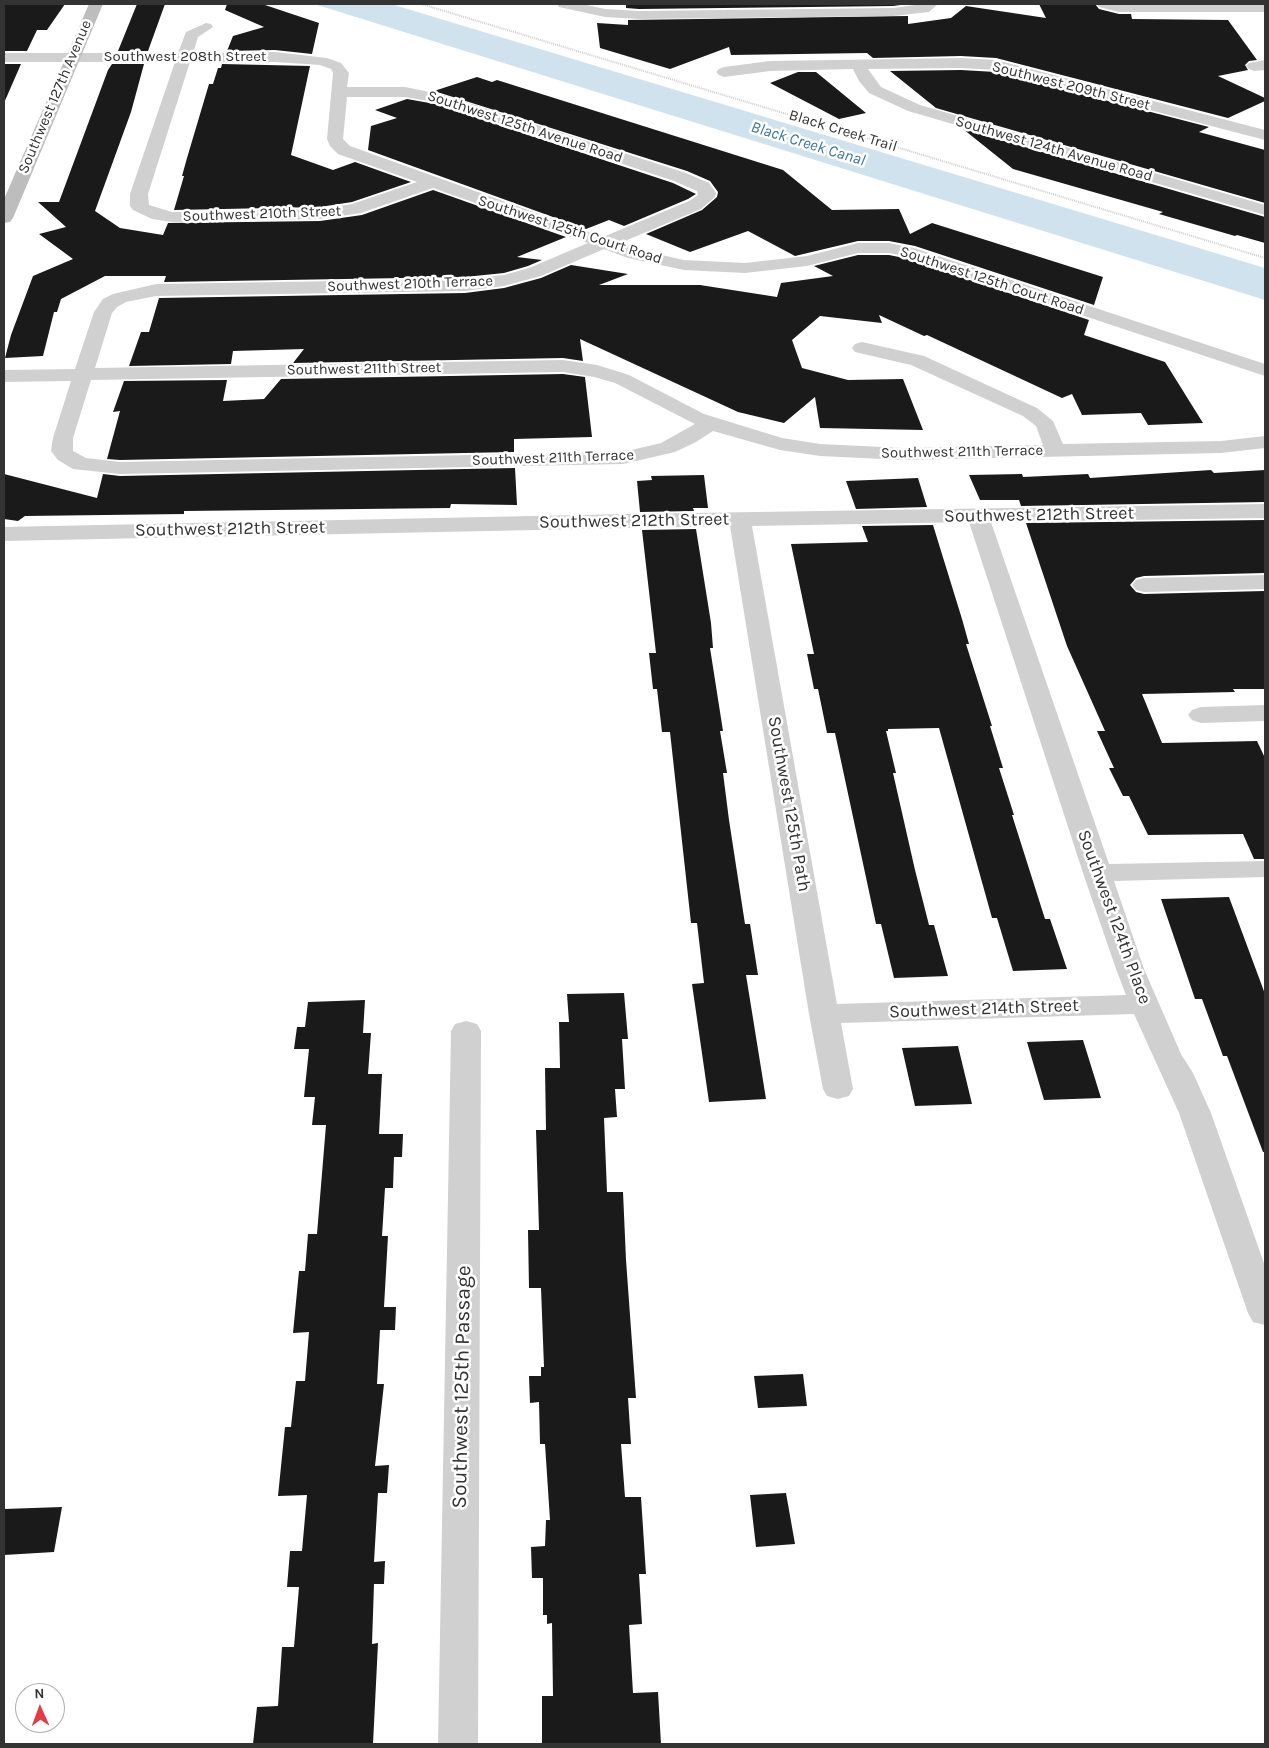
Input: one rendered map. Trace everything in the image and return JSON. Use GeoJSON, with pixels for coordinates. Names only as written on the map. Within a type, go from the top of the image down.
{"type":"FeatureCollection","features":[{"type":"Feature","properties":{"kind":"street","name":"Southwest 127th Avenue"},"geometry":{"type":"LineString","coordinates":[[4,218],[96,4]]}},
{"type":"Feature","properties":{"kind":"street"},"geometry":{"type":"LineString","coordinates":[[564,4],[595,12],[639,15],[893,12],[927,6]]}},
{"type":"Feature","properties":{"kind":"street"},"geometry":{"type":"LineString","coordinates":[[1106,5],[1140,9],[1261,9]]}},
{"type":"Feature","properties":{"kind":"street"},"geometry":{"type":"LineString","coordinates":[[183,57],[191,35],[206,27]]}},
{"type":"Feature","properties":{"kind":"street","name":"Southwest 210th Street"},"geometry":{"type":"LineString","coordinates":[[183,57],[139,194],[139,206],[148,213],[191,217],[302,215],[339,212],[372,204],[431,183]]}},
{"type":"Feature","properties":{"kind":"street","name":"Southwest 208th Street"},"geometry":{"type":"LineString","coordinates":[[4,58],[289,57],[322,61],[340,69],[339,92]]}},
{"type":"Feature","properties":{"kind":"street","name":"Southwest 209th Street"},"geometry":{"type":"LineString","coordinates":[[724,72],[770,66],[858,64],[996,65],[1265,135]]}},
{"type":"Feature","properties":{"kind":"street","name":"Southwest 124th Avenue Road"},"geometry":{"type":"LineString","coordinates":[[858,64],[867,81],[875,90],[908,106],[1265,210]]}},
{"type":"Feature","properties":{"kind":"street","name":"Southwest 125th Court Road"},"geometry":{"type":"LineString","coordinates":[[339,92],[335,139],[339,147],[431,183],[602,243],[666,262],[723,268],[791,264],[848,249],[868,247],[889,248],[1265,370]]}},
{"type":"Feature","properties":{"kind":"street","name":"Southwest 125th Avenue Road"},"geometry":{"type":"LineString","coordinates":[[339,92],[404,92],[438,98],[680,177],[706,190]]}},
{"type":"Feature","properties":{"kind":"street","name":"Southwest 210th Terrace"},"geometry":{"type":"LineString","coordinates":[[82,374],[103,312],[110,303],[120,298],[156,290],[481,284],[504,280],[535,272],[695,205],[706,197],[706,190]]}},
{"type":"Feature","properties":{"kind":"street"},"geometry":{"type":"LineString","coordinates":[[862,348],[916,360],[1030,412],[1046,425],[1055,450]]}},
{"type":"Feature","properties":{"kind":"street","name":"Southwest 211th Street"},"geometry":{"type":"LineString","coordinates":[[4,376],[563,366],[590,370],[622,379],[711,424]]}},
{"type":"Feature","properties":{"kind":"street","name":"Southwest 211th Terrace"},"geometry":{"type":"LineString","coordinates":[[82,374],[62,445],[62,451],[71,460],[93,466],[120,468],[623,458],[648,454],[679,444],[711,424],[780,444],[839,452],[903,454],[1221,447],[1265,442]]}},
{"type":"Feature","properties":{"kind":"street","name":"Southwest 212th Street"},"geometry":{"type":"LineString","coordinates":[[4,534],[740,519],[1265,511]]}},
{"type":"Feature","properties":{"kind":"street","name":"Southwest 124th Place"},"geometry":{"type":"LineString","coordinates":[[978,516],[1130,968],[1195,1113],[1265,1313]]}},
{"type":"Feature","properties":{"kind":"street","name":"Southwest 125th Path"},"geometry":{"type":"LineString","coordinates":[[740,519],[838,1089]]}},
{"type":"Feature","properties":{"kind":"street"},"geometry":{"type":"LineString","coordinates":[[1144,585],[1265,582]]}},
{"type":"Feature","properties":{"kind":"street"},"geometry":{"type":"LineString","coordinates":[[1201,715],[1265,714]]}},
{"type":"Feature","properties":{"kind":"street"},"geometry":{"type":"LineString","coordinates":[[1097,873],[1265,869]]}},
{"type":"Feature","properties":{"kind":"street","name":"Southwest 214th Street"},"geometry":{"type":"LineString","coordinates":[[824,1014],[1145,1004]]}},
{"type":"Feature","properties":{"kind":"street","name":"Southwest 125th Passage"},"geometry":{"type":"LineString","coordinates":[[458,1744],[466,1031]]}},
{"type":"Feature","properties":{"kind":"path","name":"Black Creek Trail"},"geometry":{"type":"LineString","coordinates":[[421,4],[1265,258]]}},
{"type":"Feature","properties":{"kind":"water","name":"Black Creek Canal"},"geometry":{"type":"Polygon","coordinates":[[[314,4],[391,4],[1265,268],[1265,300],[314,4]]]}},
{"type":"Feature","properties":{"kind":"building"},"geometry":{"type":"Polygon","coordinates":[[[4,4],[65,4],[47,30],[37,30],[27,51],[4,51],[4,4]]]}},
{"type":"Feature","properties":{"kind":"building"},"geometry":{"type":"Polygon","coordinates":[[[137,4],[165,4],[148,51],[118,51],[137,4]]]}},
{"type":"Feature","properties":{"kind":"building"},"geometry":{"type":"Polygon","coordinates":[[[227,4],[262,4],[319,23],[312,54],[275,50],[227,51],[233,36],[264,27],[225,10],[227,4]]]}},
{"type":"Feature","properties":{"kind":"building"},"geometry":{"type":"Polygon","coordinates":[[[626,4],[908,4],[893,6],[639,9],[626,8],[626,4]]]}},
{"type":"Feature","properties":{"kind":"building"},"geometry":{"type":"Polygon","coordinates":[[[1039,4],[1095,4],[1099,9],[1119,14],[1131,14],[1132,19],[1228,20],[1257,60],[1249,61],[1245,65],[1248,70],[1218,76],[1265,98],[1265,101],[1228,118],[996,58],[961,56],[873,58],[867,53],[731,55],[729,47],[670,69],[600,48],[597,23],[628,25],[628,20],[908,16],[908,24],[951,18],[966,6],[1046,18],[1039,4]]]}},
{"type":"Feature","properties":{"kind":"building"},"geometry":{"type":"Polygon","coordinates":[[[4,64],[21,64],[4,103],[4,64]]]}},
{"type":"Feature","properties":{"kind":"building"},"geometry":{"type":"Polygon","coordinates":[[[112,64],[144,64],[131,112],[95,211],[120,228],[163,235],[168,223],[320,221],[362,215],[433,190],[566,237],[517,257],[542,260],[528,266],[504,273],[465,277],[164,282],[166,276],[105,276],[61,299],[57,312],[54,312],[43,356],[5,358],[11,335],[33,276],[73,259],[39,234],[66,227],[38,202],[59,202],[108,70],[112,64]]]}},
{"type":"Feature","properties":{"kind":"building"},"geometry":{"type":"Polygon","coordinates":[[[222,64],[310,66],[291,155],[333,170],[355,162],[411,182],[352,202],[320,207],[174,210],[209,84],[213,84],[218,68],[221,68],[222,64]]]}},
{"type":"Feature","properties":{"kind":"building"},"geometry":{"type":"Polygon","coordinates":[[[961,70],[996,72],[1209,127],[1199,132],[1265,150],[1265,203],[936,108],[890,71],[961,70]]]}},
{"type":"Feature","properties":{"kind":"building"},"geometry":{"type":"Polygon","coordinates":[[[798,72],[816,72],[866,113],[839,119],[770,83],[798,72]]]}},
{"type":"Feature","properties":{"kind":"building"},"geometry":{"type":"Polygon","coordinates":[[[477,77],[492,82],[497,80],[783,170],[832,210],[899,209],[910,234],[932,223],[1103,277],[1094,305],[915,246],[889,241],[858,241],[795,256],[748,231],[690,252],[646,234],[702,210],[717,197],[718,192],[710,181],[687,171],[434,91],[477,77]]]}},
{"type":"Feature","properties":{"kind":"building"},"geometry":{"type":"Polygon","coordinates":[[[407,99],[435,104],[673,183],[696,194],[624,226],[609,220],[586,229],[368,150],[371,126],[397,118],[375,110],[407,99]]]}},
{"type":"Feature","properties":{"kind":"building"},"geometry":{"type":"Polygon","coordinates":[[[963,129],[1265,217],[1265,243],[1159,214],[1163,212],[1013,169],[963,129]]]}},
{"type":"Feature","properties":{"kind":"building"},"geometry":{"type":"Polygon","coordinates":[[[858,255],[889,255],[904,258],[1089,320],[1084,335],[1165,362],[1203,423],[1148,425],[1141,413],[1082,415],[1072,394],[1062,398],[927,335],[924,336],[879,315],[882,323],[820,316],[792,340],[802,368],[848,380],[903,379],[923,430],[820,428],[815,397],[784,423],[738,412],[580,339],[583,361],[563,358],[293,363],[304,349],[233,351],[231,364],[129,366],[141,332],[149,332],[159,298],[465,293],[504,288],[541,278],[571,265],[628,274],[599,285],[700,285],[777,297],[781,283],[833,276],[814,266],[858,255]]]}},
{"type":"Feature","properties":{"kind":"building"},"geometry":{"type":"Polygon","coordinates":[[[563,374],[585,377],[592,437],[514,439],[514,452],[107,459],[120,411],[113,412],[124,381],[227,380],[223,401],[264,399],[281,379],[563,374]]]}},
{"type":"Feature","properties":{"kind":"building"},"geometry":{"type":"Polygon","coordinates":[[[515,468],[517,505],[451,504],[450,508],[184,511],[184,514],[25,516],[18,521],[4,519],[4,474],[97,498],[103,474],[120,476],[515,468]]]}},
{"type":"Feature","properties":{"kind":"building"},"geometry":{"type":"Polygon","coordinates":[[[1211,470],[1214,473],[1265,470],[1265,502],[1021,506],[1019,500],[980,500],[969,475],[1022,474],[1023,477],[1088,474],[1090,478],[1211,470]]]}},
{"type":"Feature","properties":{"kind":"building"},"geometry":{"type":"Polygon","coordinates":[[[704,475],[708,508],[693,508],[694,511],[640,512],[637,481],[652,480],[651,476],[704,475]]]}},
{"type":"Feature","properties":{"kind":"building"},"geometry":{"type":"Polygon","coordinates":[[[918,478],[927,507],[856,509],[846,481],[918,478]]]}},
{"type":"Feature","properties":{"kind":"building"},"geometry":{"type":"Polygon","coordinates":[[[1265,520],[1265,573],[1144,576],[1136,578],[1130,585],[1136,592],[1144,594],[1265,591],[1265,689],[1233,689],[1235,692],[1142,694],[1162,743],[1257,741],[1265,758],[1265,859],[1254,859],[1243,834],[1148,835],[1129,796],[1123,796],[1109,768],[1114,768],[1097,731],[1105,731],[1067,646],[1026,523],[1265,520]]]}},
{"type":"Feature","properties":{"kind":"building"},"geometry":{"type":"Polygon","coordinates":[[[933,525],[969,644],[966,644],[992,726],[990,726],[1003,768],[999,768],[1014,815],[1012,815],[1045,919],[1050,919],[1067,969],[1013,971],[997,918],[992,918],[939,728],[888,729],[886,731],[896,773],[893,773],[915,870],[929,925],[934,925],[948,976],[894,978],[881,924],[876,924],[835,733],[827,733],[818,689],[814,689],[807,654],[814,654],[791,544],[868,542],[862,526],[933,525]]]}},
{"type":"Feature","properties":{"kind":"building"},"geometry":{"type":"Polygon","coordinates":[[[696,529],[711,623],[713,648],[710,648],[723,731],[720,731],[727,773],[723,773],[729,820],[745,924],[750,924],[758,975],[746,975],[766,1099],[709,1102],[692,984],[704,983],[697,923],[691,923],[670,732],[662,732],[657,689],[653,689],[649,653],[656,653],[642,530],[696,529]]]}},
{"type":"Feature","properties":{"kind":"building"},"geometry":{"type":"Polygon","coordinates":[[[1229,897],[1265,994],[1265,1152],[1263,1152],[1227,1056],[1223,1056],[1202,999],[1195,999],[1161,899],[1229,897]]]}},
{"type":"Feature","properties":{"kind":"building"},"geometry":{"type":"Polygon","coordinates":[[[624,993],[628,1039],[622,1039],[625,1089],[615,1089],[617,1117],[604,1118],[607,1192],[623,1192],[636,1398],[628,1398],[631,1444],[621,1444],[625,1497],[641,1497],[646,1574],[639,1574],[642,1624],[629,1625],[633,1693],[658,1692],[661,1744],[542,1744],[542,1696],[553,1696],[552,1623],[547,1624],[547,1615],[543,1615],[543,1578],[532,1578],[531,1547],[545,1546],[546,1520],[550,1520],[545,1444],[540,1444],[539,1402],[530,1403],[529,1376],[541,1376],[541,1367],[544,1367],[541,1288],[529,1288],[528,1230],[539,1230],[536,1130],[546,1130],[545,1068],[560,1068],[559,1022],[569,1022],[567,994],[624,993]]]}},
{"type":"Feature","properties":{"kind":"building"},"geometry":{"type":"Polygon","coordinates":[[[365,1000],[363,1033],[371,1033],[368,1074],[382,1074],[379,1134],[403,1134],[402,1157],[394,1157],[393,1188],[385,1188],[382,1236],[388,1236],[384,1307],[396,1307],[395,1330],[380,1330],[377,1384],[384,1384],[375,1466],[389,1465],[387,1493],[378,1493],[374,1562],[385,1561],[384,1584],[374,1584],[372,1644],[378,1643],[373,1744],[253,1744],[257,1707],[278,1706],[282,1647],[294,1647],[299,1587],[287,1587],[290,1551],[302,1551],[307,1495],[278,1496],[285,1427],[291,1427],[296,1381],[305,1381],[309,1332],[293,1333],[299,1271],[305,1271],[308,1234],[317,1234],[326,1125],[312,1125],[315,1097],[304,1097],[309,1049],[294,1049],[297,1027],[305,1027],[308,1002],[365,1000]]]}},
{"type":"Feature","properties":{"kind":"building"},"geometry":{"type":"Polygon","coordinates":[[[1083,1040],[1101,1098],[1044,1100],[1027,1042],[1083,1040]]]}},
{"type":"Feature","properties":{"kind":"building"},"geometry":{"type":"Polygon","coordinates":[[[958,1046],[972,1104],[915,1106],[902,1048],[958,1046]]]}},
{"type":"Feature","properties":{"kind":"building"},"geometry":{"type":"Polygon","coordinates":[[[803,1374],[807,1406],[758,1408],[754,1376],[803,1374]]]}},
{"type":"Feature","properties":{"kind":"building"},"geometry":{"type":"Polygon","coordinates":[[[786,1493],[795,1544],[756,1547],[750,1495],[786,1493]]]}},
{"type":"Feature","properties":{"kind":"building"},"geometry":{"type":"Polygon","coordinates":[[[62,1507],[54,1552],[4,1555],[4,1509],[62,1507]]]}}]}
